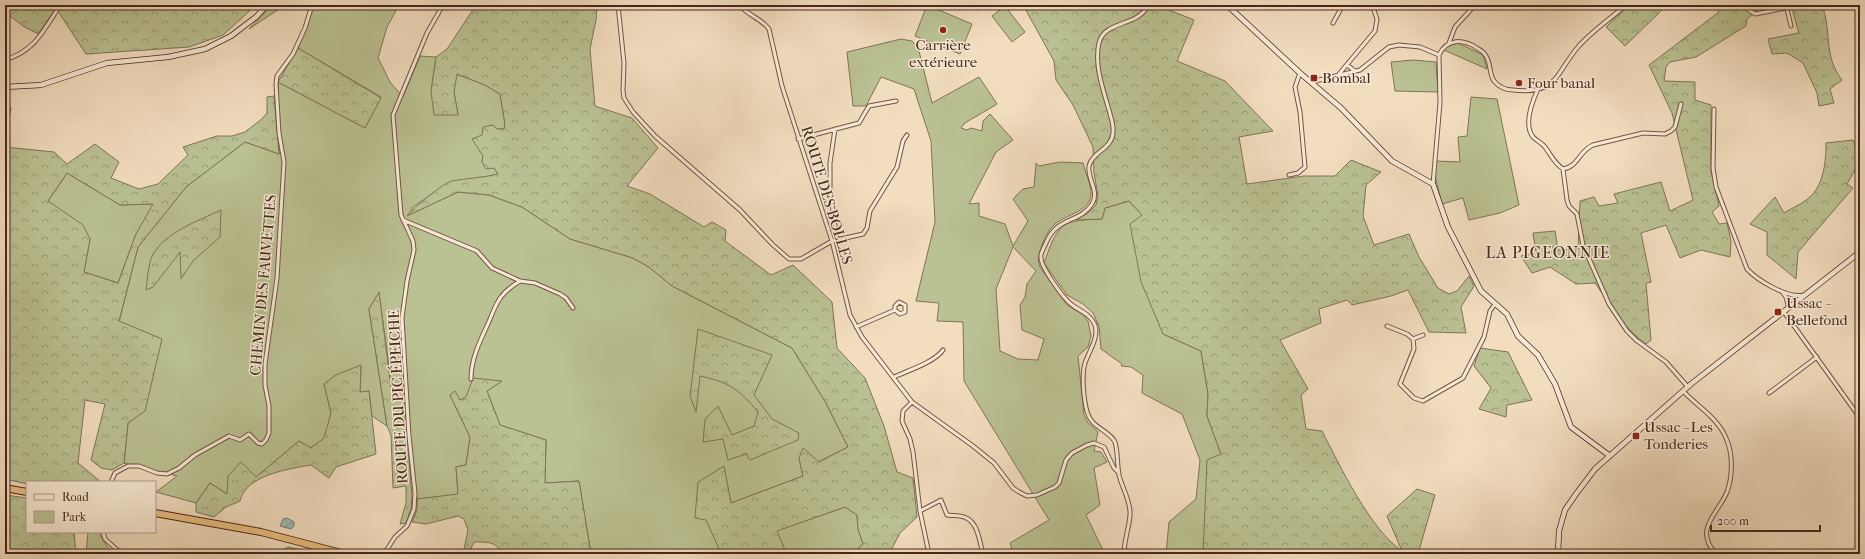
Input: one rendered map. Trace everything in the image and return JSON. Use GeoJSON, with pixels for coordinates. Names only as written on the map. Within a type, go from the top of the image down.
{"type":"FeatureCollection","features":[{"type":"Feature","properties":{"kind":"highway"},"geometry":{"type":"LineString","coordinates":[[5,488],[26,492]]}},
{"type":"Feature","properties":{"kind":"highway"},"geometry":{"type":"LineString","coordinates":[[156,513],[261,532],[345,554]]}},
{"type":"Feature","properties":{"kind":"main road"},"geometry":{"type":"LineString","coordinates":[[5,87],[41,85],[107,63],[168,57],[205,49],[231,36],[256,17],[267,5]]}},
{"type":"Feature","properties":{"kind":"main road"},"geometry":{"type":"LineString","coordinates":[[1227,5],[1311,83],[1341,108],[1392,160],[1433,184],[1442,214],[1465,261],[1482,291],[1507,314],[1518,336],[1538,355],[1555,384],[1572,427],[1610,456]]}},
{"type":"Feature","properties":{"kind":"main road"},"geometry":{"type":"LineString","coordinates":[[1558,554],[1559,531],[1565,510],[1586,481],[1610,456],[1683,391],[1860,252]]}},
{"type":"Feature","properties":{"kind":"street"},"geometry":{"type":"LineString","coordinates":[[5,60],[19,56],[32,46],[43,32],[59,6],[63,5]]}},
{"type":"Feature","properties":{"kind":"street","name":"CHEMIN DES FAUVETTES"},"geometry":{"type":"LineString","coordinates":[[111,481],[114,474],[128,466],[139,466],[157,473],[167,474],[179,468],[195,455],[229,436],[240,440],[249,434],[258,443],[262,444],[270,433],[269,406],[265,385],[265,364],[277,278],[284,162],[279,133],[276,84],[277,76],[293,54],[305,28],[312,5]]}},
{"type":"Feature","properties":{"kind":"street","name":"ROUTE DU PIC ÉPEICHE"},"geometry":{"type":"LineString","coordinates":[[384,554],[395,537],[407,526],[414,509],[415,493],[409,436],[402,318],[407,281],[414,250],[413,241],[403,220],[393,125],[394,109],[426,33],[443,5]]}},
{"type":"Feature","properties":{"kind":"street"},"geometry":{"type":"LineString","coordinates":[[618,5],[624,62],[624,98],[633,112],[655,136],[740,210],[772,244],[789,259],[801,259],[832,241],[863,234],[867,228],[870,211],[896,167],[902,141],[907,135]]}},
{"type":"Feature","properties":{"kind":"street","name":"ROUTE DES BOLLES"},"geometry":{"type":"LineString","coordinates":[[740,5],[744,10],[765,24],[769,29],[777,70],[832,241],[850,314],[856,327],[912,402],[994,463],[1013,488],[1027,496],[1037,495],[1055,487],[1059,483],[1066,460],[1072,453],[1087,444],[1094,443],[1104,447],[1114,468],[1119,473]]}},
{"type":"Feature","properties":{"kind":"street"},"geometry":{"type":"LineString","coordinates":[[1124,554],[1124,545],[1130,516],[1130,504],[1119,473],[1115,442],[1111,436],[1090,420],[1084,396],[1083,372],[1096,335],[1095,326],[1091,319],[1083,311],[1071,304],[1065,298],[1041,263],[1040,255],[1050,233],[1058,225],[1085,211],[1092,204],[1095,195],[1089,171],[1090,164],[1109,144],[1114,131],[1098,66],[1099,41],[1109,29],[1142,15],[1148,5]]}},
{"type":"Feature","properties":{"kind":"street"},"geometry":{"type":"LineString","coordinates":[[1333,23],[1343,5]]}},
{"type":"Feature","properties":{"kind":"street"},"geometry":{"type":"LineString","coordinates":[[1339,74],[1375,30],[1377,18],[1372,5]]}},
{"type":"Feature","properties":{"kind":"street"},"geometry":{"type":"LineString","coordinates":[[1449,43],[1456,27],[1475,5]]}},
{"type":"Feature","properties":{"kind":"street"},"geometry":{"type":"LineString","coordinates":[[1433,184],[1440,103],[1439,55],[1442,48],[1449,43],[1462,41],[1472,45],[1485,54],[1494,81],[1502,88],[1515,91],[1538,89],[1550,84],[1558,78],[1578,46],[1626,5]]}},
{"type":"Feature","properties":{"kind":"street"},"geometry":{"type":"LineString","coordinates":[[1741,5],[1755,14],[1786,6],[1791,26]]}},
{"type":"Feature","properties":{"kind":"street"},"geometry":{"type":"LineString","coordinates":[[1311,83],[1339,74],[1355,71],[1367,66],[1389,47],[1399,45],[1420,47],[1439,55]]}},
{"type":"Feature","properties":{"kind":"street"},"geometry":{"type":"LineString","coordinates":[[1347,65],[1355,71]]}},
{"type":"Feature","properties":{"kind":"street"},"geometry":{"type":"LineString","coordinates":[[1289,175],[1298,173],[1305,167],[1300,112],[1295,87],[1300,73]]}},
{"type":"Feature","properties":{"kind":"street"},"geometry":{"type":"LineString","coordinates":[[1538,89],[1530,110],[1529,130],[1533,137],[1544,146],[1556,164],[1563,168],[1574,164],[1585,148],[1593,145],[1643,133],[1665,134],[1671,131],[1675,127],[1681,104]]}},
{"type":"Feature","properties":{"kind":"street"},"geometry":{"type":"LineString","coordinates":[[798,139],[859,122],[869,106],[896,101]]}},
{"type":"Feature","properties":{"kind":"street"},"geometry":{"type":"LineString","coordinates":[[1714,109],[1713,168],[1720,200],[1747,268],[1752,274],[1783,293],[1797,296],[1808,294]]}},
{"type":"Feature","properties":{"kind":"street"},"geometry":{"type":"LineString","coordinates":[[835,129],[830,163],[830,189],[837,240]]}},
{"type":"Feature","properties":{"kind":"street"},"geometry":{"type":"LineString","coordinates":[[1563,168],[1569,206],[1577,214],[1583,244],[1609,304],[1627,331],[1636,340],[1666,362],[1688,387]]}},
{"type":"Feature","properties":{"kind":"street"},"geometry":{"type":"LineString","coordinates":[[403,220],[477,251],[492,268],[520,281],[535,283],[560,294],[566,298],[573,308]]}},
{"type":"Feature","properties":{"kind":"street"},"geometry":{"type":"LineString","coordinates":[[471,379],[471,366],[480,339],[488,325],[493,309],[507,290],[520,281]]}},
{"type":"Feature","properties":{"kind":"street"},"geometry":{"type":"LineString","coordinates":[[1783,293],[1786,296],[1789,308]]}},
{"type":"Feature","properties":{"kind":"street"},"geometry":{"type":"LineString","coordinates":[[1387,326],[1407,334],[1413,339],[1414,349],[1400,384],[1414,398],[1422,401],[1463,378],[1484,336],[1490,312],[1495,304]]}},
{"type":"Feature","properties":{"kind":"street"},"geometry":{"type":"LineString","coordinates":[[856,327],[895,310]]}},
{"type":"Feature","properties":{"kind":"street"},"geometry":{"type":"LineString","coordinates":[[1784,312],[1860,418]]}},
{"type":"Feature","properties":{"kind":"street"},"geometry":{"type":"LineString","coordinates":[[1413,339],[1423,335]]}},
{"type":"Feature","properties":{"kind":"street"},"geometry":{"type":"LineString","coordinates":[[894,377],[941,354],[943,350]]}},
{"type":"Feature","properties":{"kind":"street"},"geometry":{"type":"LineString","coordinates":[[1769,393],[1817,357]]}},
{"type":"Feature","properties":{"kind":"street"},"geometry":{"type":"LineString","coordinates":[[1683,391],[1717,423],[1726,436],[1730,448],[1729,486],[1711,517],[1707,527],[1707,540],[1710,548],[1716,554]]}},
{"type":"Feature","properties":{"kind":"street"},"geometry":{"type":"LineString","coordinates":[[912,402],[903,411],[902,421],[910,438],[913,452],[920,511],[929,554]]}},
{"type":"Feature","properties":{"kind":"street"},"geometry":{"type":"LineString","coordinates":[[920,511],[941,500],[944,504],[947,515],[961,516],[973,522],[983,554]]}},
{"type":"Feature","properties":{"kind":"street"},"geometry":{"type":"LineString","coordinates":[[103,533],[105,539],[122,554]]}},
{"type":"Feature","properties":{"kind":"green space"},"geometry":{"type":"Polygon","coordinates":[[[5,5],[256,5],[223,35],[189,47],[86,54],[56,8],[38,34],[23,26],[5,12],[5,5]]]}},
{"type":"Feature","properties":{"kind":"green space"},"geometry":{"type":"Polygon","coordinates":[[[272,5],[285,5],[249,29],[272,5]]]}},
{"type":"Feature","properties":{"kind":"green space"},"geometry":{"type":"Polygon","coordinates":[[[314,5],[399,5],[387,27],[378,58],[390,82],[403,97],[420,56],[436,57],[431,91],[458,115],[454,92],[456,74],[485,85],[500,94],[505,124],[504,129],[497,129],[483,156],[482,162],[494,168],[498,174],[466,181],[450,182],[413,207],[408,215],[458,192],[489,195],[522,207],[570,239],[633,258],[649,267],[672,286],[792,348],[826,403],[848,447],[818,462],[799,458],[803,476],[731,503],[724,467],[706,520],[784,549],[776,531],[845,507],[857,515],[858,529],[863,544],[852,554],[591,554],[579,481],[545,483],[546,440],[500,425],[487,391],[501,381],[460,400],[450,395],[470,437],[466,465],[456,467],[458,495],[417,499],[403,383],[392,388],[379,293],[369,309],[387,426],[372,416],[369,391],[360,392],[361,366],[324,384],[331,413],[325,438],[310,448],[299,441],[256,477],[241,463],[227,494],[210,483],[196,503],[156,492],[177,476],[124,463],[128,423],[119,322],[138,247],[186,187],[245,142],[279,154],[278,82],[365,128],[381,97],[298,48],[314,5]]]}},
{"type":"Feature","properties":{"kind":"green space"},"geometry":{"type":"Polygon","coordinates":[[[476,5],[597,5],[596,20],[590,49],[595,106],[632,118],[658,148],[627,186],[650,194],[704,227],[712,222],[726,230],[725,241],[771,275],[793,265],[832,302],[837,348],[865,378],[884,426],[897,472],[913,478],[917,517],[900,533],[889,554],[852,554],[863,544],[858,529],[857,515],[845,507],[777,531],[785,550],[720,551],[706,520],[695,518],[698,482],[724,466],[731,503],[803,476],[799,458],[803,448],[819,462],[848,447],[826,403],[792,348],[672,286],[649,267],[633,258],[570,239],[522,207],[489,195],[458,192],[407,216],[428,196],[452,181],[498,174],[494,168],[486,169],[482,162],[483,156],[472,139],[482,135],[483,127],[493,125],[497,129],[504,129],[505,124],[500,94],[485,85],[457,74],[454,92],[458,115],[434,115],[431,91],[436,57],[447,49],[476,5]]]}},
{"type":"Feature","properties":{"kind":"green space","name":"Carrière extérieure"},"geometry":{"type":"Polygon","coordinates":[[[927,5],[972,24],[960,54],[915,36],[927,5]]]}},
{"type":"Feature","properties":{"kind":"green space"},"geometry":{"type":"Polygon","coordinates":[[[1023,5],[1157,5],[1194,20],[1177,61],[1225,81],[1273,131],[1239,137],[1247,184],[1304,176],[1335,176],[1351,160],[1381,172],[1366,185],[1363,216],[1374,245],[1409,234],[1419,257],[1438,288],[1449,294],[1457,291],[1469,276],[1474,286],[1461,307],[1466,333],[1429,332],[1408,290],[1391,296],[1352,305],[1347,300],[1319,309],[1321,323],[1280,340],[1308,389],[1301,395],[1306,429],[1322,431],[1357,496],[1368,513],[1390,541],[1402,551],[1387,516],[1417,489],[1435,495],[1418,554],[1203,554],[1207,460],[1221,454],[1207,416],[1208,394],[1201,351],[1163,334],[1141,282],[1130,224],[1142,215],[1129,201],[1105,208],[1102,219],[1076,220],[1088,213],[1096,205],[1098,196],[1094,173],[1093,147],[1073,105],[1056,80],[1054,61],[1023,5]]]}},
{"type":"Feature","properties":{"kind":"green space"},"geometry":{"type":"Polygon","coordinates":[[[1624,5],[1667,5],[1625,46],[1606,27],[1626,8],[1624,5]]]}},
{"type":"Feature","properties":{"kind":"green space"},"geometry":{"type":"Polygon","coordinates":[[[1714,5],[1755,5],[1759,9],[1747,19],[1746,26],[1696,57],[1670,62],[1666,67],[1664,81],[1695,82],[1695,100],[1711,105],[1711,171],[1719,206],[1712,212],[1719,224],[1727,223],[1731,241],[1730,257],[1701,250],[1680,258],[1666,225],[1641,233],[1651,282],[1646,283],[1651,340],[1646,344],[1624,324],[1595,283],[1576,284],[1550,267],[1532,273],[1521,256],[1536,253],[1533,233],[1555,231],[1558,250],[1578,249],[1580,201],[1594,197],[1599,206],[1618,203],[1614,194],[1661,182],[1670,211],[1693,200],[1672,113],[1649,65],[1719,12],[1714,5]]]}},
{"type":"Feature","properties":{"kind":"green space"},"geometry":{"type":"Polygon","coordinates":[[[1791,5],[1822,5],[1827,24],[1832,62],[1842,80],[1830,89],[1834,103],[1819,106],[1817,93],[1803,63],[1787,53],[1772,54],[1768,39],[1799,33],[1791,5]]]}},
{"type":"Feature","properties":{"kind":"green space","name":"Carrière extérieure"},"geometry":{"type":"Polygon","coordinates":[[[1005,6],[1025,32],[1012,42],[992,16],[1005,6]]]}},
{"type":"Feature","properties":{"kind":"green space"},"geometry":{"type":"Polygon","coordinates":[[[901,39],[912,41],[918,47],[932,103],[979,77],[997,104],[965,123],[961,128],[967,130],[971,128],[982,131],[983,121],[990,114],[1013,140],[996,152],[969,204],[979,203],[979,216],[1005,224],[1013,246],[1028,221],[1013,199],[1023,189],[1034,187],[1036,163],[1039,166],[1060,162],[1083,163],[1091,189],[1090,199],[1083,209],[1055,224],[1050,229],[1041,248],[1039,261],[1040,267],[1067,305],[1082,314],[1088,321],[1091,336],[1088,347],[1078,356],[1084,415],[1088,423],[1098,432],[1094,451],[1101,452],[1107,462],[1094,468],[1100,505],[1086,515],[1102,548],[1102,554],[1013,554],[1010,543],[1049,520],[964,381],[963,322],[937,321],[939,303],[916,301],[935,222],[931,141],[914,89],[881,77],[866,106],[853,106],[847,52],[901,39]],[[1013,247],[996,289],[1000,351],[1018,359],[1038,360],[1044,339],[1022,330],[1020,305],[1025,297],[1027,284],[1036,271],[1013,247]]]}},
{"type":"Feature","properties":{"kind":"green space"},"geometry":{"type":"Polygon","coordinates":[[[1458,43],[1483,55],[1487,69],[1444,50],[1449,45],[1458,43]]]}},
{"type":"Feature","properties":{"kind":"green space"},"geometry":{"type":"Polygon","coordinates":[[[298,48],[381,98],[365,128],[278,82],[298,48]]]}},
{"type":"Feature","properties":{"kind":"green space"},"geometry":{"type":"Polygon","coordinates":[[[1413,60],[1436,62],[1438,92],[1395,91],[1391,62],[1413,60]]]}},
{"type":"Feature","properties":{"kind":"green space"},"geometry":{"type":"Polygon","coordinates":[[[274,96],[279,154],[245,142],[186,187],[138,247],[119,321],[162,339],[145,411],[128,423],[124,463],[112,470],[101,468],[91,460],[105,404],[85,400],[78,463],[100,481],[26,481],[26,484],[5,479],[5,147],[54,152],[67,164],[95,144],[119,162],[111,178],[139,189],[158,184],[188,155],[183,147],[217,136],[232,136],[245,132],[262,119],[267,113],[267,97],[274,96]],[[67,173],[48,201],[83,225],[90,239],[84,272],[118,283],[136,234],[153,204],[120,205],[67,173]]]}},
{"type":"Feature","properties":{"kind":"green space"},"geometry":{"type":"Polygon","coordinates":[[[1471,97],[1497,99],[1519,205],[1500,213],[1469,220],[1463,198],[1442,204],[1435,176],[1436,161],[1460,162],[1458,137],[1467,136],[1471,97]]]}},
{"type":"Feature","properties":{"kind":"green space"},"geometry":{"type":"Polygon","coordinates":[[[5,106],[11,108],[5,140],[5,106]]]}},
{"type":"Feature","properties":{"kind":"green space"},"geometry":{"type":"Polygon","coordinates":[[[1853,140],[1860,161],[1847,184],[1853,188],[1798,252],[1796,279],[1767,255],[1767,232],[1750,224],[1775,197],[1784,213],[1808,199],[1819,185],[1825,164],[1826,143],[1853,140]]]}},
{"type":"Feature","properties":{"kind":"green space"},"geometry":{"type":"Polygon","coordinates":[[[67,173],[120,205],[154,204],[136,234],[118,283],[84,272],[90,239],[48,201],[67,173]]]}},
{"type":"Feature","properties":{"kind":"green space"},"geometry":{"type":"Polygon","coordinates":[[[1129,201],[1142,215],[1163,334],[1201,351],[1208,394],[1207,416],[1221,454],[1204,554],[1166,554],[1169,522],[1196,499],[1200,460],[1182,414],[1142,393],[1143,375],[1131,367],[1121,366],[1122,364],[1101,349],[1099,326],[1093,313],[1083,304],[1067,295],[1044,263],[1057,232],[1062,227],[1077,221],[1102,219],[1105,208],[1129,201]]]}},
{"type":"Feature","properties":{"kind":"green space"},"geometry":{"type":"Polygon","coordinates":[[[221,210],[220,237],[193,261],[181,279],[180,252],[153,287],[146,290],[150,262],[154,252],[161,244],[169,237],[190,224],[221,210]]]}},
{"type":"Feature","properties":{"kind":"green space"},"geometry":{"type":"Polygon","coordinates":[[[379,292],[391,388],[403,383],[412,497],[411,509],[406,523],[400,524],[406,503],[406,486],[393,488],[391,435],[387,426],[369,309],[379,292]]]}},
{"type":"Feature","properties":{"kind":"green space"},"geometry":{"type":"Polygon","coordinates":[[[698,329],[772,355],[754,395],[772,419],[799,433],[798,440],[750,460],[746,454],[728,460],[723,439],[703,442],[705,419],[718,406],[732,435],[754,426],[758,412],[733,388],[719,381],[700,376],[696,412],[690,396],[698,329]]]}},
{"type":"Feature","properties":{"kind":"green space"},"geometry":{"type":"Polygon","coordinates":[[[1480,348],[1508,352],[1532,400],[1507,405],[1506,417],[1479,409],[1491,388],[1474,366],[1480,348]]]}},
{"type":"Feature","properties":{"kind":"green space"},"geometry":{"type":"Polygon","coordinates":[[[361,365],[360,392],[369,391],[376,454],[336,467],[329,478],[311,465],[280,471],[259,479],[250,485],[244,492],[240,501],[226,507],[214,517],[196,512],[196,503],[210,483],[227,494],[228,476],[241,462],[256,477],[299,441],[311,448],[324,438],[331,413],[324,384],[336,375],[361,365]]]}},
{"type":"Feature","properties":{"kind":"green space"},"geometry":{"type":"Polygon","coordinates":[[[473,378],[502,381],[487,391],[500,425],[546,440],[545,483],[579,481],[591,554],[502,554],[494,544],[487,542],[474,542],[468,554],[463,554],[468,530],[464,519],[458,516],[426,524],[412,522],[417,510],[417,499],[458,494],[456,467],[466,465],[470,437],[450,395],[455,391],[460,400],[466,397],[473,378]]]}},
{"type":"Feature","properties":{"kind":"green space"},"geometry":{"type":"Polygon","coordinates":[[[5,495],[26,498],[26,533],[74,533],[76,554],[5,554],[5,495]]]}},
{"type":"Feature","properties":{"kind":"green space"},"geometry":{"type":"Polygon","coordinates":[[[88,533],[99,533],[112,554],[86,554],[88,533]]]}},
{"type":"Feature","properties":{"kind":"green space"},"geometry":{"type":"Polygon","coordinates":[[[288,547],[319,554],[275,554],[288,547]]]}},
{"type":"Feature","properties":{"kind":"water"},"geometry":{"type":"Polygon","coordinates":[[[287,518],[294,522],[294,526],[291,529],[280,526],[283,519],[287,518]]]}},
{"type":"Feature","properties":{"kind":"place","name":"Carrière extérieure"},"geometry":{"type":"Point","coordinates":[943,30]}},
{"type":"Feature","properties":{"kind":"place","name":"Bombal"},"geometry":{"type":"Point","coordinates":[1314,78]}},
{"type":"Feature","properties":{"kind":"place","name":"Four banal"},"geometry":{"type":"Point","coordinates":[1519,83]}},
{"type":"Feature","properties":{"kind":"place","name":"Ussac - Bellefond"},"geometry":{"type":"Point","coordinates":[1778,312]}},
{"type":"Feature","properties":{"kind":"place","name":"Ussac - Les Tonderies"},"geometry":{"type":"Point","coordinates":[1636,436]}},
{"type":"Feature","properties":{"kind":"district","name":"LA PIGEONNIE"},"geometry":{"type":"Point","coordinates":[1548,252]}}]}
